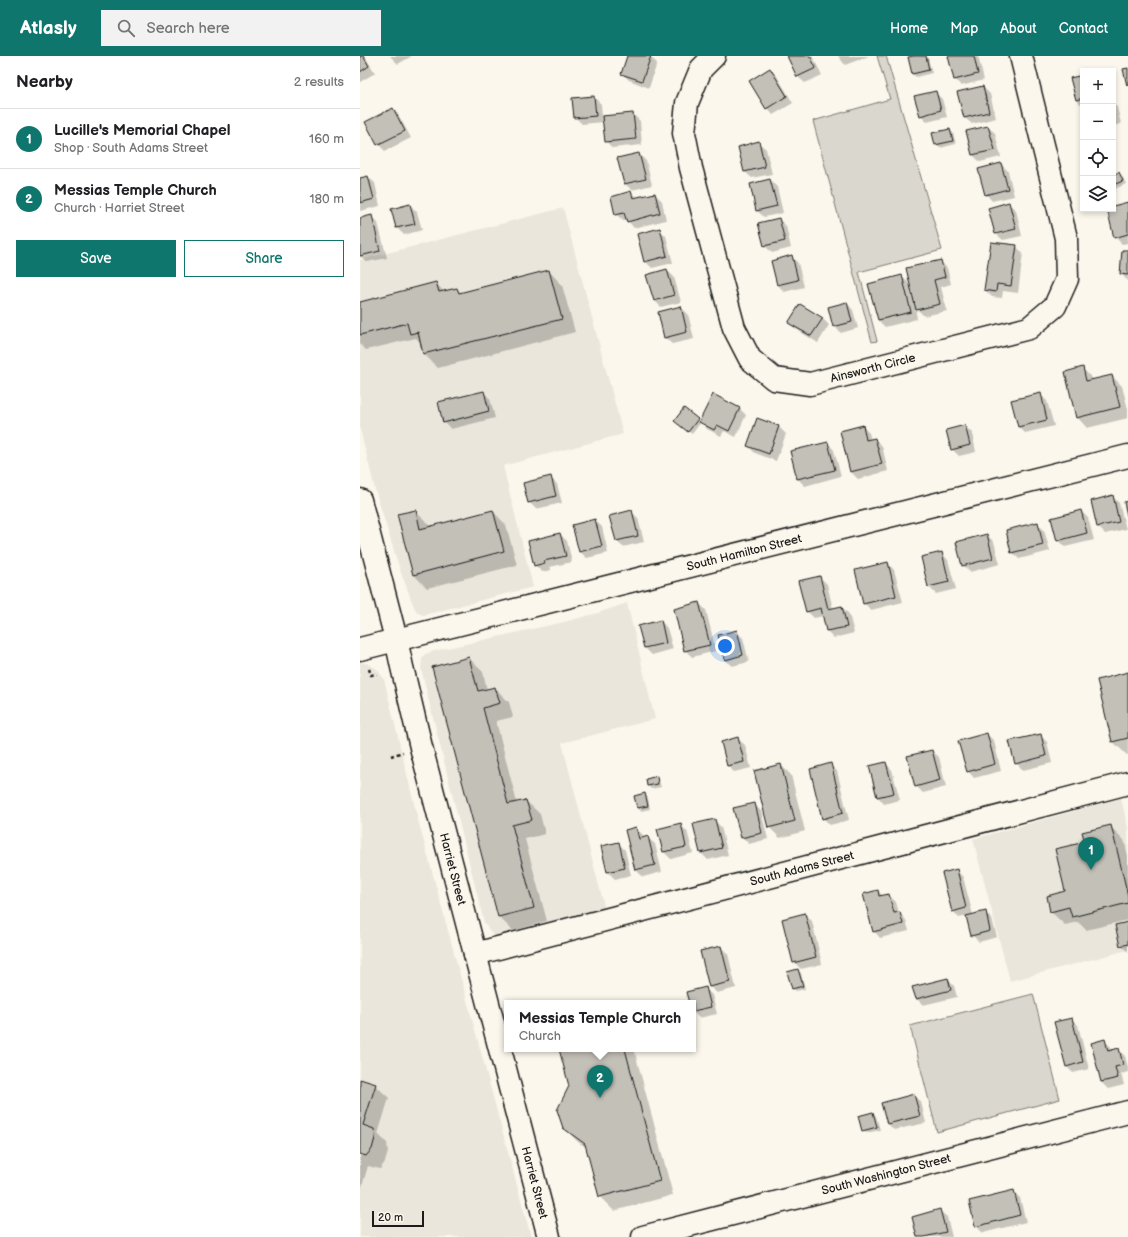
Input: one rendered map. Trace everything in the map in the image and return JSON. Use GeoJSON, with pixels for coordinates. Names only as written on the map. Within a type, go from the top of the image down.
{"type":"FeatureCollection","features":[{"type":"Feature","properties":{"kind":"street","name":"Ainsworth Circle"},"geometry":{"type":"LineString","coordinates":[[714,56],[701,69],[687,103],[684,133],[691,168],[734,328],[750,358],[774,379],[810,384],[1029,328],[1054,306],[1067,279],[1066,238],[1021,56]]}},
{"type":"Feature","properties":{"kind":"street","name":"South Hamilton Street"},"geometry":{"type":"LineString","coordinates":[[360,649],[1128,456]]}},
{"type":"Feature","properties":{"kind":"street","name":"Harriet Street"},"geometry":{"type":"LineString","coordinates":[[360,500],[367,559],[396,639],[421,747],[549,1237]]}},
{"type":"Feature","properties":{"kind":"street","name":"South Adams Street"},"geometry":{"type":"LineString","coordinates":[[475,954],[1128,783]]}},
{"type":"Feature","properties":{"kind":"street","name":"South Washington Street"},"geometry":{"type":"LineString","coordinates":[[643,1237],[1128,1112]]}},
{"type":"Feature","properties":{"kind":"path"},"geometry":{"type":"LineString","coordinates":[[369,669],[371,675],[377,674]]}},
{"type":"Feature","properties":{"kind":"path"},"geometry":{"type":"LineString","coordinates":[[390,756],[399,753]]}},
{"type":"Feature","properties":{"kind":"shaded area"},"geometry":{"type":"Polygon","coordinates":[[[877,56],[886,56],[942,250],[859,272],[877,341],[872,342],[813,121],[890,99],[877,56]]]}},
{"type":"Feature","properties":{"kind":"shaded area"},"geometry":{"type":"Polygon","coordinates":[[[563,208],[623,434],[503,466],[533,587],[424,615],[420,614],[414,607],[400,570],[376,493],[360,429],[360,260],[563,208]]]}},
{"type":"Feature","properties":{"kind":"shaded area"},"geometry":{"type":"Polygon","coordinates":[[[627,603],[655,719],[562,743],[606,913],[497,939],[490,932],[484,922],[421,669],[422,659],[425,654],[434,651],[564,622],[598,613],[627,603]]]}},
{"type":"Feature","properties":{"kind":"shaded area"},"geometry":{"type":"Polygon","coordinates":[[[360,662],[366,663],[377,669],[384,679],[417,816],[531,1237],[360,1237],[360,662]]]}},
{"type":"Feature","properties":{"kind":"shaded area"},"geometry":{"type":"Polygon","coordinates":[[[1121,798],[1128,828],[1128,950],[1010,981],[973,839],[1121,798]]]}},
{"type":"Feature","properties":{"kind":"shaded area"},"geometry":{"type":"Polygon","coordinates":[[[1033,994],[1060,1099],[937,1132],[910,1026],[1033,994]]]}},
{"type":"Feature","properties":{"kind":"building"},"geometry":{"type":"Polygon","coordinates":[[[360,56],[363,56],[369,66],[360,72],[360,56]]]}},
{"type":"Feature","properties":{"kind":"building"},"geometry":{"type":"Polygon","coordinates":[[[627,56],[651,56],[642,81],[621,74],[627,56]]]}},
{"type":"Feature","properties":{"kind":"building"},"geometry":{"type":"Polygon","coordinates":[[[787,56],[810,56],[816,68],[797,77],[787,56]]]}},
{"type":"Feature","properties":{"kind":"building"},"geometry":{"type":"Polygon","coordinates":[[[926,56],[929,70],[912,74],[908,57],[926,56]]]}},
{"type":"Feature","properties":{"kind":"building"},"geometry":{"type":"Polygon","coordinates":[[[948,56],[974,56],[978,74],[954,80],[948,56]]]}},
{"type":"Feature","properties":{"kind":"building"},"geometry":{"type":"Polygon","coordinates":[[[770,68],[787,96],[766,109],[749,81],[770,68]]]}},
{"type":"Feature","properties":{"kind":"building"},"geometry":{"type":"Polygon","coordinates":[[[1128,68],[1128,85],[1127,86],[1123,69],[1128,68]]]}},
{"type":"Feature","properties":{"kind":"building"},"geometry":{"type":"Polygon","coordinates":[[[1080,76],[1080,99],[1076,100],[1070,78],[1080,76]]]}},
{"type":"Feature","properties":{"kind":"building"},"geometry":{"type":"Polygon","coordinates":[[[983,86],[989,112],[964,118],[957,92],[983,86]]]}},
{"type":"Feature","properties":{"kind":"building"},"geometry":{"type":"Polygon","coordinates":[[[936,91],[941,110],[920,116],[914,96],[936,91]]]}},
{"type":"Feature","properties":{"kind":"building"},"geometry":{"type":"Polygon","coordinates":[[[594,96],[596,116],[574,118],[572,98],[594,96]]]}},
{"type":"Feature","properties":{"kind":"building"},"geometry":{"type":"Polygon","coordinates":[[[393,108],[405,131],[377,145],[365,122],[393,108]]]}},
{"type":"Feature","properties":{"kind":"building"},"geometry":{"type":"Polygon","coordinates":[[[633,113],[636,139],[605,142],[602,116],[633,113]]]}},
{"type":"Feature","properties":{"kind":"building"},"geometry":{"type":"Polygon","coordinates":[[[988,126],[995,150],[972,155],[966,131],[988,126]]]}},
{"type":"Feature","properties":{"kind":"building"},"geometry":{"type":"Polygon","coordinates":[[[950,129],[953,141],[935,145],[932,133],[950,129]]]}},
{"type":"Feature","properties":{"kind":"building"},"geometry":{"type":"Polygon","coordinates":[[[759,141],[765,167],[744,172],[738,147],[759,141]]]}},
{"type":"Feature","properties":{"kind":"building"},"geometry":{"type":"Polygon","coordinates":[[[639,153],[646,179],[624,184],[617,158],[639,153]]]}},
{"type":"Feature","properties":{"kind":"building"},"geometry":{"type":"Polygon","coordinates":[[[1001,163],[1008,189],[985,195],[978,169],[1001,163]]]}},
{"type":"Feature","properties":{"kind":"building"},"geometry":{"type":"Polygon","coordinates":[[[1119,172],[1123,181],[1116,184],[1116,176],[1116,174],[1119,172]]]}},
{"type":"Feature","properties":{"kind":"building"},"geometry":{"type":"Polygon","coordinates":[[[368,176],[374,199],[360,203],[360,178],[368,176]]]}},
{"type":"Feature","properties":{"kind":"building"},"geometry":{"type":"Polygon","coordinates":[[[770,179],[777,206],[756,211],[750,184],[770,179]]]}},
{"type":"Feature","properties":{"kind":"building"},"geometry":{"type":"Polygon","coordinates":[[[631,191],[633,198],[655,193],[660,213],[627,222],[624,213],[615,215],[611,197],[631,191]]]}},
{"type":"Feature","properties":{"kind":"building"},"geometry":{"type":"Polygon","coordinates":[[[1009,202],[1016,229],[995,234],[988,208],[1009,202]]]}},
{"type":"Feature","properties":{"kind":"building"},"geometry":{"type":"Polygon","coordinates":[[[1128,202],[1128,234],[1114,238],[1108,212],[1116,212],[1116,205],[1128,202]]]}},
{"type":"Feature","properties":{"kind":"building"},"geometry":{"type":"Polygon","coordinates":[[[410,204],[415,224],[396,228],[391,209],[410,204]]]}},
{"type":"Feature","properties":{"kind":"building"},"geometry":{"type":"Polygon","coordinates":[[[372,215],[380,251],[360,256],[360,218],[372,215]]]}},
{"type":"Feature","properties":{"kind":"building"},"geometry":{"type":"Polygon","coordinates":[[[779,218],[785,241],[764,246],[758,223],[779,218]]]}},
{"type":"Feature","properties":{"kind":"building"},"geometry":{"type":"Polygon","coordinates":[[[660,228],[667,256],[644,262],[637,234],[660,228]]]}},
{"type":"Feature","properties":{"kind":"building"},"geometry":{"type":"Polygon","coordinates":[[[991,242],[1017,245],[1011,286],[997,284],[996,292],[984,290],[991,242]]]}},
{"type":"Feature","properties":{"kind":"building"},"geometry":{"type":"Polygon","coordinates":[[[1122,250],[1128,250],[1128,275],[1120,274],[1122,250]]]}},
{"type":"Feature","properties":{"kind":"building"},"geometry":{"type":"Polygon","coordinates":[[[792,255],[798,280],[777,285],[771,261],[792,255]]]}},
{"type":"Feature","properties":{"kind":"building"},"geometry":{"type":"Polygon","coordinates":[[[941,260],[945,277],[934,280],[940,304],[916,310],[906,268],[941,260]]]}},
{"type":"Feature","properties":{"kind":"building"},"geometry":{"type":"Polygon","coordinates":[[[667,269],[674,295],[654,301],[646,275],[667,269]]]}},
{"type":"Feature","properties":{"kind":"building"},"geometry":{"type":"Polygon","coordinates":[[[549,270],[562,319],[423,354],[418,332],[410,334],[407,323],[360,335],[360,302],[436,282],[439,292],[457,288],[459,293],[549,270]]]}},
{"type":"Feature","properties":{"kind":"building"},"geometry":{"type":"Polygon","coordinates":[[[902,275],[911,312],[878,320],[868,284],[902,275]]]}},
{"type":"Feature","properties":{"kind":"building"},"geometry":{"type":"Polygon","coordinates":[[[847,302],[852,322],[833,327],[828,307],[847,302]]]}},
{"type":"Feature","properties":{"kind":"building"},"geometry":{"type":"Polygon","coordinates":[[[800,304],[823,318],[811,336],[788,323],[800,304]]]}},
{"type":"Feature","properties":{"kind":"building"},"geometry":{"type":"Polygon","coordinates":[[[681,306],[687,332],[664,338],[658,312],[681,306]]]}},
{"type":"Feature","properties":{"kind":"building"},"geometry":{"type":"Polygon","coordinates":[[[1083,367],[1086,381],[1112,375],[1120,407],[1076,418],[1065,372],[1083,367]]]}},
{"type":"Feature","properties":{"kind":"building"},"geometry":{"type":"Polygon","coordinates":[[[484,391],[489,411],[443,423],[438,402],[484,391]]]}},
{"type":"Feature","properties":{"kind":"building"},"geometry":{"type":"Polygon","coordinates":[[[1041,393],[1047,420],[1018,427],[1011,400],[1041,393]]]}},
{"type":"Feature","properties":{"kind":"building"},"geometry":{"type":"Polygon","coordinates":[[[713,394],[740,408],[729,431],[717,425],[714,430],[699,422],[713,394]]]}},
{"type":"Feature","properties":{"kind":"building"},"geometry":{"type":"Polygon","coordinates":[[[684,408],[698,419],[688,432],[674,421],[684,408]]]}},
{"type":"Feature","properties":{"kind":"building"},"geometry":{"type":"Polygon","coordinates":[[[757,418],[779,426],[769,454],[747,446],[757,418]]]}},
{"type":"Feature","properties":{"kind":"building"},"geometry":{"type":"Polygon","coordinates":[[[863,425],[866,440],[875,438],[882,464],[850,472],[840,431],[863,425]]]}},
{"type":"Feature","properties":{"kind":"building"},"geometry":{"type":"Polygon","coordinates":[[[965,425],[970,445],[951,450],[946,430],[965,425]]]}},
{"type":"Feature","properties":{"kind":"building"},"geometry":{"type":"Polygon","coordinates":[[[828,442],[835,470],[797,479],[790,451],[828,442]]]}},
{"type":"Feature","properties":{"kind":"building"},"geometry":{"type":"Polygon","coordinates":[[[551,476],[556,496],[528,503],[523,483],[551,476]]]}},
{"type":"Feature","properties":{"kind":"building"},"geometry":{"type":"Polygon","coordinates":[[[1113,495],[1119,522],[1097,527],[1091,501],[1113,495]]]}},
{"type":"Feature","properties":{"kind":"building"},"geometry":{"type":"Polygon","coordinates":[[[1128,501],[1128,520],[1124,502],[1128,501]]]}},
{"type":"Feature","properties":{"kind":"building"},"geometry":{"type":"Polygon","coordinates":[[[416,510],[420,529],[493,510],[504,551],[413,575],[397,514],[416,510]]]}},
{"type":"Feature","properties":{"kind":"building"},"geometry":{"type":"Polygon","coordinates":[[[632,510],[638,536],[616,541],[609,516],[632,510]]]}},
{"type":"Feature","properties":{"kind":"building"},"geometry":{"type":"Polygon","coordinates":[[[1081,510],[1087,533],[1057,541],[1051,518],[1081,510]]]}},
{"type":"Feature","properties":{"kind":"building"},"geometry":{"type":"Polygon","coordinates":[[[595,519],[602,546],[579,552],[572,525],[595,519]]]}},
{"type":"Feature","properties":{"kind":"building"},"geometry":{"type":"Polygon","coordinates":[[[1038,522],[1043,545],[1011,553],[1006,530],[1038,522]]]}},
{"type":"Feature","properties":{"kind":"building"},"geometry":{"type":"Polygon","coordinates":[[[560,533],[566,556],[544,561],[545,563],[534,566],[528,541],[560,533]]]}},
{"type":"Feature","properties":{"kind":"building"},"geometry":{"type":"Polygon","coordinates":[[[987,534],[993,558],[962,566],[956,542],[987,534]]]}},
{"type":"Feature","properties":{"kind":"building"},"geometry":{"type":"Polygon","coordinates":[[[942,552],[949,582],[928,587],[921,557],[942,552]]]}},
{"type":"Feature","properties":{"kind":"building"},"geometry":{"type":"Polygon","coordinates":[[[888,562],[896,596],[863,604],[855,570],[888,562]]]}},
{"type":"Feature","properties":{"kind":"building"},"geometry":{"type":"Polygon","coordinates":[[[820,576],[828,609],[842,606],[847,627],[826,631],[821,608],[806,612],[798,581],[820,576]]]}},
{"type":"Feature","properties":{"kind":"building"},"geometry":{"type":"Polygon","coordinates":[[[699,602],[710,645],[684,651],[674,609],[699,602]]]}},
{"type":"Feature","properties":{"kind":"building"},"geometry":{"type":"Polygon","coordinates":[[[661,620],[666,643],[644,648],[638,626],[661,620]]]}},
{"type":"Feature","properties":{"kind":"building"},"geometry":{"type":"Polygon","coordinates":[[[737,630],[743,655],[725,660],[718,635],[737,630]]]}},
{"type":"Feature","properties":{"kind":"building"},"geometry":{"type":"Polygon","coordinates":[[[469,657],[478,691],[495,687],[500,703],[483,708],[508,804],[526,800],[532,820],[512,825],[534,908],[498,917],[432,667],[469,657]]]}},
{"type":"Feature","properties":{"kind":"building"},"geometry":{"type":"Polygon","coordinates":[[[1128,672],[1128,738],[1112,742],[1097,680],[1128,672]]]}},
{"type":"Feature","properties":{"kind":"building"},"geometry":{"type":"Polygon","coordinates":[[[987,733],[995,764],[967,772],[958,741],[987,733]]]}},
{"type":"Feature","properties":{"kind":"building"},"geometry":{"type":"Polygon","coordinates":[[[1041,734],[1046,756],[1015,764],[1009,741],[1041,734]]]}},
{"type":"Feature","properties":{"kind":"building"},"geometry":{"type":"Polygon","coordinates":[[[738,737],[744,762],[727,766],[721,742],[738,737]]]}},
{"type":"Feature","properties":{"kind":"building"},"geometry":{"type":"Polygon","coordinates":[[[932,750],[940,780],[915,787],[907,756],[932,750]]]}},
{"type":"Feature","properties":{"kind":"building"},"geometry":{"type":"Polygon","coordinates":[[[886,762],[894,793],[877,797],[869,766],[886,762]]]}},
{"type":"Feature","properties":{"kind":"building"},"geometry":{"type":"Polygon","coordinates":[[[831,763],[843,813],[822,819],[810,769],[831,763]]]}},
{"type":"Feature","properties":{"kind":"building"},"geometry":{"type":"Polygon","coordinates":[[[781,764],[795,821],[768,828],[754,771],[781,764]]]}},
{"type":"Feature","properties":{"kind":"building"},"geometry":{"type":"Polygon","coordinates":[[[657,776],[658,784],[647,786],[646,779],[657,776]]]}},
{"type":"Feature","properties":{"kind":"building"},"geometry":{"type":"Polygon","coordinates":[[[645,793],[648,806],[637,808],[634,796],[645,793]]]}},
{"type":"Feature","properties":{"kind":"building"},"geometry":{"type":"Polygon","coordinates":[[[755,803],[762,833],[741,838],[733,808],[755,803]]]}},
{"type":"Feature","properties":{"kind":"building"},"geometry":{"type":"Polygon","coordinates":[[[715,819],[722,848],[700,853],[693,824],[715,819]]]}},
{"type":"Feature","properties":{"kind":"building"},"geometry":{"type":"Polygon","coordinates":[[[681,823],[686,847],[663,852],[657,829],[681,823]]]}},
{"type":"Feature","properties":{"kind":"building"},"geometry":{"type":"Polygon","coordinates":[[[1111,825],[1128,896],[1128,903],[1072,917],[1069,907],[1050,912],[1047,896],[1065,891],[1055,849],[1085,842],[1082,832],[1111,825]]]}},
{"type":"Feature","properties":{"kind":"building"},"geometry":{"type":"Polygon","coordinates":[[[636,827],[639,839],[648,836],[655,865],[635,870],[625,830],[636,827]]]}},
{"type":"Feature","properties":{"kind":"building"},"geometry":{"type":"Polygon","coordinates":[[[619,842],[625,868],[607,872],[601,846],[619,842]]]}},
{"type":"Feature","properties":{"kind":"building"},"geometry":{"type":"Polygon","coordinates":[[[957,869],[966,908],[952,912],[942,873],[957,869]]]}},
{"type":"Feature","properties":{"kind":"building"},"geometry":{"type":"Polygon","coordinates":[[[878,890],[879,896],[889,894],[894,913],[900,912],[903,924],[873,932],[863,894],[878,890]]]}},
{"type":"Feature","properties":{"kind":"building"},"geometry":{"type":"Polygon","coordinates":[[[986,911],[990,931],[971,936],[966,916],[986,911]]]}},
{"type":"Feature","properties":{"kind":"building"},"geometry":{"type":"Polygon","coordinates":[[[805,913],[816,957],[793,963],[782,919],[805,913]]]}},
{"type":"Feature","properties":{"kind":"building"},"geometry":{"type":"Polygon","coordinates":[[[1128,922],[1128,944],[1120,946],[1115,925],[1128,922]]]}},
{"type":"Feature","properties":{"kind":"building"},"geometry":{"type":"Polygon","coordinates":[[[721,946],[730,982],[709,987],[700,951],[721,946]]]}},
{"type":"Feature","properties":{"kind":"building"},"geometry":{"type":"Polygon","coordinates":[[[798,969],[803,986],[792,989],[787,972],[798,969]]]}},
{"type":"Feature","properties":{"kind":"building"},"geometry":{"type":"Polygon","coordinates":[[[948,978],[951,990],[916,999],[912,987],[948,978]]]}},
{"type":"Feature","properties":{"kind":"building"},"geometry":{"type":"Polygon","coordinates":[[[706,987],[711,1007],[696,1010],[696,1000],[688,1000],[686,992],[706,987]]]}},
{"type":"Feature","properties":{"kind":"building"},"geometry":{"type":"Polygon","coordinates":[[[1072,1018],[1083,1062],[1066,1067],[1054,1022],[1072,1018]]]}},
{"type":"Feature","properties":{"kind":"building"},"geometry":{"type":"Polygon","coordinates":[[[1105,1039],[1108,1051],[1119,1048],[1123,1065],[1115,1067],[1118,1078],[1101,1082],[1091,1043],[1105,1039]]]}},
{"type":"Feature","properties":{"kind":"building"},"geometry":{"type":"Polygon","coordinates":[[[560,1052],[626,1052],[660,1181],[599,1197],[585,1144],[563,1128],[557,1110],[569,1086],[560,1052]]]}},
{"type":"Feature","properties":{"kind":"building"},"geometry":{"type":"Polygon","coordinates":[[[360,1079],[376,1084],[363,1125],[374,1129],[375,1138],[372,1149],[366,1156],[360,1154],[360,1079]]]}},
{"type":"Feature","properties":{"kind":"building"},"geometry":{"type":"Polygon","coordinates":[[[914,1094],[920,1116],[887,1124],[881,1103],[914,1094]]]}},
{"type":"Feature","properties":{"kind":"building"},"geometry":{"type":"Polygon","coordinates":[[[873,1112],[877,1127],[862,1131],[858,1116],[873,1112]]]}},
{"type":"Feature","properties":{"kind":"building"},"geometry":{"type":"Polygon","coordinates":[[[1014,1190],[1020,1215],[975,1227],[969,1201],[1014,1190]]]}},
{"type":"Feature","properties":{"kind":"building"},"geometry":{"type":"Polygon","coordinates":[[[940,1209],[946,1232],[917,1237],[912,1217],[940,1209]]]}},
{"type":"Feature","properties":{"kind":"place","name":"Lucille's Memorial Chapel"},"geometry":{"type":"Point","coordinates":[1091,870]}},
{"type":"Feature","properties":{"kind":"place","name":"Messias Temple Church"},"geometry":{"type":"Point","coordinates":[600,1098]}}]}
